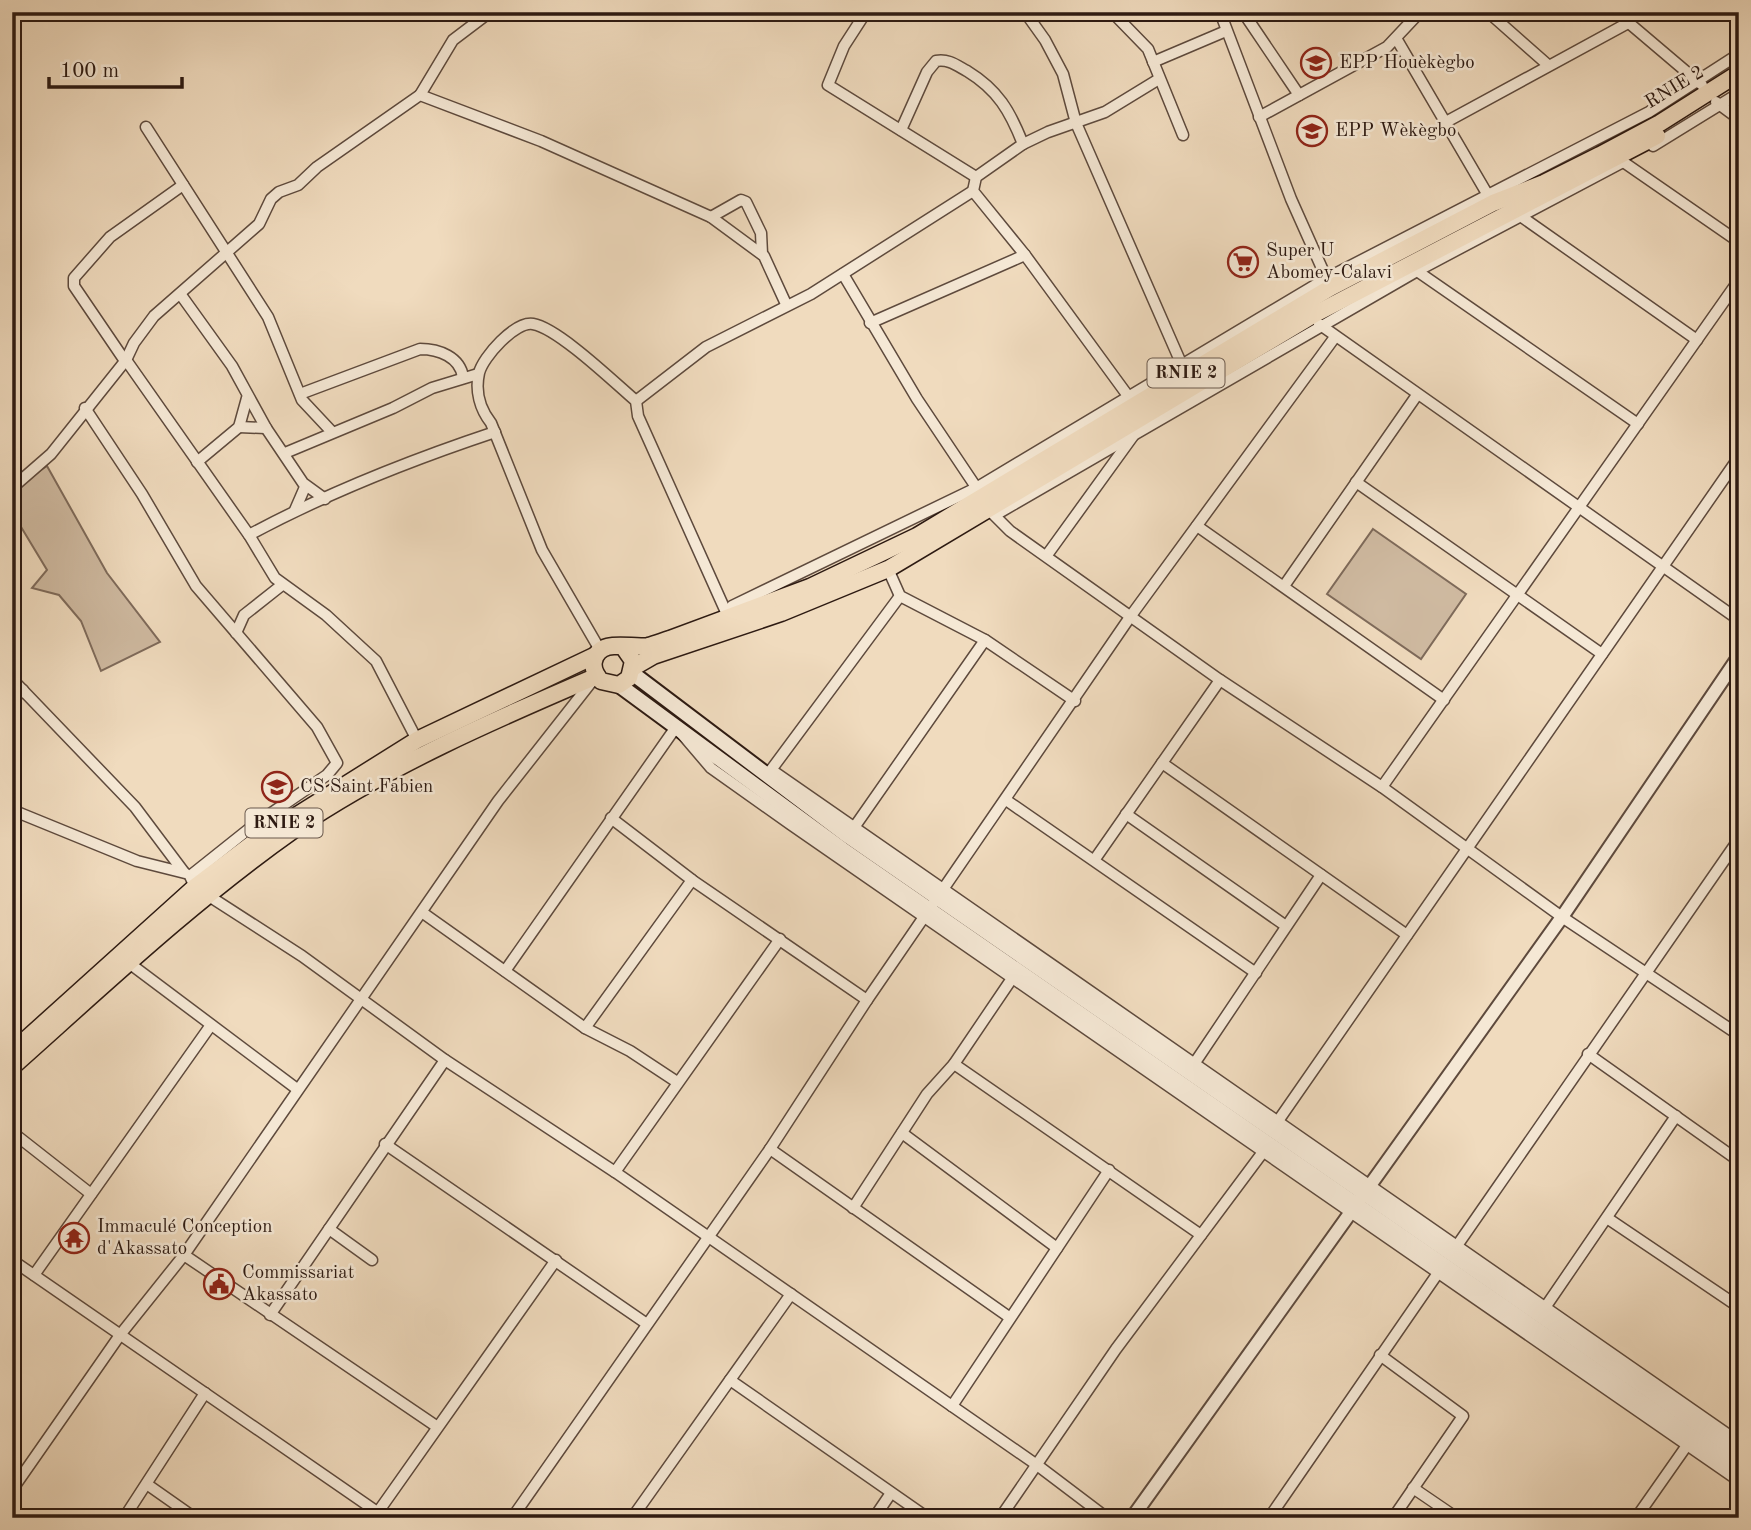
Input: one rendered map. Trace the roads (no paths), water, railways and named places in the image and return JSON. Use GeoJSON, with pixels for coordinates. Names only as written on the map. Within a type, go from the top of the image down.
{"type":"FeatureCollection","features":[{"type":"Feature","properties":{"kind":"highway","name":"RNIE 2"},"geometry":{"type":"LineString","coordinates":[[12,1052],[193,882],[417,740],[598,652],[616,645],[624,648],[649,645],[810,587],[876,557],[1620,160],[1739,73]]}},
{"type":"Feature","properties":{"kind":"highway","name":"RNIE 2"},"geometry":{"type":"LineString","coordinates":[[619,685],[633,670],[653,656],[780,613],[888,569],[1131,400],[1329,283],[1490,198],[1555,177],[1711,96],[1739,86]]}},
{"type":"Feature","properties":{"kind":"highway"},"geometry":{"type":"LineString","coordinates":[[624,648],[632,656],[633,670]]}},
{"type":"Feature","properties":{"kind":"highway"},"geometry":{"type":"LineString","coordinates":[[598,652],[594,669],[597,676],[606,684],[619,685]]}},
{"type":"Feature","properties":{"kind":"highway","name":"RNIE 2"},"geometry":{"type":"LineString","coordinates":[[12,1067],[129,963],[193,882],[297,828],[383,777],[508,714],[597,676]]}},
{"type":"Feature","properties":{"kind":"main road"},"geometry":{"type":"LineString","coordinates":[[633,670],[685,714],[935,905],[1015,974],[1360,1199],[1455,1250],[1739,1453]]}},
{"type":"Feature","properties":{"kind":"main road"},"geometry":{"type":"LineString","coordinates":[[619,685],[757,788],[935,905],[1360,1199],[1689,1442],[1739,1469]]}},
{"type":"Feature","properties":{"kind":"street"},"geometry":{"type":"LineString","coordinates":[[12,488],[51,454],[85,408],[126,361],[145,327],[259,224],[271,199],[279,192],[299,185],[317,167],[420,95],[453,40],[490,12]]}},
{"type":"Feature","properties":{"kind":"street"},"geometry":{"type":"LineString","coordinates":[[866,12],[844,46],[828,85],[976,177]]}},
{"type":"Feature","properties":{"kind":"street"},"geometry":{"type":"LineString","coordinates":[[1025,12],[1063,74],[1076,123],[1181,363]]}},
{"type":"Feature","properties":{"kind":"street"},"geometry":{"type":"LineString","coordinates":[[1112,12],[1138,37],[1153,62],[1183,135]]}},
{"type":"Feature","properties":{"kind":"street"},"geometry":{"type":"LineString","coordinates":[[973,191],[1026,256],[1131,400],[1181,363],[1329,283],[1291,199],[1220,12]]}},
{"type":"Feature","properties":{"kind":"street"},"geometry":{"type":"LineString","coordinates":[[1243,12],[1299,95]]}},
{"type":"Feature","properties":{"kind":"street"},"geometry":{"type":"LineString","coordinates":[[1259,117],[1387,47],[1420,12]]}},
{"type":"Feature","properties":{"kind":"street"},"geometry":{"type":"LineString","coordinates":[[1488,12],[1548,65]]}},
{"type":"Feature","properties":{"kind":"street"},"geometry":{"type":"LineString","coordinates":[[1616,12],[1739,119]]}},
{"type":"Feature","properties":{"kind":"street"},"geometry":{"type":"LineString","coordinates":[[1446,122],[1629,23]]}},
{"type":"Feature","properties":{"kind":"street"},"geometry":{"type":"LineString","coordinates":[[1153,62],[1226,31]]}},
{"type":"Feature","properties":{"kind":"street"},"geometry":{"type":"LineString","coordinates":[[1396,38],[1490,198]]}},
{"type":"Feature","properties":{"kind":"street"},"geometry":{"type":"LineString","coordinates":[[1711,96],[1739,54]]}},
{"type":"Feature","properties":{"kind":"street"},"geometry":{"type":"LineString","coordinates":[[901,130],[927,72],[936,61],[947,60],[996,92],[1009,110],[1023,144]]}},
{"type":"Feature","properties":{"kind":"street"},"geometry":{"type":"LineString","coordinates":[[636,401],[687,359],[786,304],[811,294],[973,191],[976,177],[1023,144],[1105,113],[1159,79]]}},
{"type":"Feature","properties":{"kind":"street"},"geometry":{"type":"LineString","coordinates":[[1711,96],[1739,93]]}},
{"type":"Feature","properties":{"kind":"street"},"geometry":{"type":"LineString","coordinates":[[420,95],[541,141],[711,217],[762,254]]}},
{"type":"Feature","properties":{"kind":"street"},"geometry":{"type":"LineString","coordinates":[[146,127],[268,317],[300,394],[311,412],[332,432]]}},
{"type":"Feature","properties":{"kind":"street"},"geometry":{"type":"LineString","coordinates":[[1620,160],[1739,242]]}},
{"type":"Feature","properties":{"kind":"street"},"geometry":{"type":"LineString","coordinates":[[183,184],[110,237],[74,278],[74,286],[282,585],[326,615],[376,661],[417,740]]}},
{"type":"Feature","properties":{"kind":"street"},"geometry":{"type":"LineString","coordinates":[[711,217],[741,200],[746,201],[761,233],[762,254],[786,304]]}},
{"type":"Feature","properties":{"kind":"street"},"geometry":{"type":"LineString","coordinates":[[985,501],[1135,433],[1317,320],[1418,271],[1519,214],[1696,340]]}},
{"type":"Feature","properties":{"kind":"street"},"geometry":{"type":"LineString","coordinates":[[870,323],[1026,256]]}},
{"type":"Feature","properties":{"kind":"street"},"geometry":{"type":"LineString","coordinates":[[1418,271],[1638,424]]}},
{"type":"Feature","properties":{"kind":"street"},"geometry":{"type":"LineString","coordinates":[[843,274],[870,323],[985,501],[1010,531],[1220,680],[1382,787],[1562,917],[1737,1031]]}},
{"type":"Feature","properties":{"kind":"street"},"geometry":{"type":"LineString","coordinates":[[1382,787],[1739,280]]}},
{"type":"Feature","properties":{"kind":"street"},"geometry":{"type":"LineString","coordinates":[[181,295],[232,366],[247,398],[305,487],[325,499]]}},
{"type":"Feature","properties":{"kind":"street"},"geometry":{"type":"LineString","coordinates":[[1317,320],[1335,337],[1739,620]]}},
{"type":"Feature","properties":{"kind":"street"},"geometry":{"type":"LineString","coordinates":[[598,652],[542,550],[495,432],[480,406],[478,374],[488,355],[508,335],[527,324],[535,324],[575,350],[636,401],[638,416],[725,616]]}},
{"type":"Feature","properties":{"kind":"street"},"geometry":{"type":"LineString","coordinates":[[512,1518],[770,1149],[867,1000],[935,905],[1130,617],[1335,337]]}},
{"type":"Feature","properties":{"kind":"street"},"geometry":{"type":"LineString","coordinates":[[300,394],[420,349],[433,349],[453,358],[461,367],[463,377]]}},
{"type":"Feature","properties":{"kind":"street"},"geometry":{"type":"LineString","coordinates":[[285,453],[463,377],[478,374]]}},
{"type":"Feature","properties":{"kind":"street"},"geometry":{"type":"LineString","coordinates":[[1284,586],[1418,395]]}},
{"type":"Feature","properties":{"kind":"street"},"geometry":{"type":"LineString","coordinates":[[197,462],[239,427],[247,398]]}},
{"type":"Feature","properties":{"kind":"street"},"geometry":{"type":"LineString","coordinates":[[85,408],[142,494],[187,573],[317,727],[337,763],[327,775],[245,831],[193,882]]}},
{"type":"Feature","properties":{"kind":"street"},"geometry":{"type":"LineString","coordinates":[[239,427],[266,428]]}},
{"type":"Feature","properties":{"kind":"street"},"geometry":{"type":"LineString","coordinates":[[250,536],[295,510],[424,455],[495,432]]}},
{"type":"Feature","properties":{"kind":"street"},"geometry":{"type":"LineString","coordinates":[[1047,555],[1135,433]]}},
{"type":"Feature","properties":{"kind":"street"},"geometry":{"type":"LineString","coordinates":[[1278,1121],[1739,457]]}},
{"type":"Feature","properties":{"kind":"street"},"geometry":{"type":"LineString","coordinates":[[1356,482],[1602,654]]}},
{"type":"Feature","properties":{"kind":"street"},"geometry":{"type":"LineString","coordinates":[[295,510],[305,487]]}},
{"type":"Feature","properties":{"kind":"street"},"geometry":{"type":"LineString","coordinates":[[1197,526],[1444,700]]}},
{"type":"Feature","properties":{"kind":"street"},"geometry":{"type":"LineString","coordinates":[[888,569],[900,596],[985,640],[1075,701]]}},
{"type":"Feature","properties":{"kind":"street"},"geometry":{"type":"LineString","coordinates":[[236,632],[244,615],[282,585]]}},
{"type":"Feature","properties":{"kind":"street"},"geometry":{"type":"LineString","coordinates":[[771,770],[900,596]]}},
{"type":"Feature","properties":{"kind":"street"},"geometry":{"type":"LineString","coordinates":[[853,829],[985,640]]}},
{"type":"Feature","properties":{"kind":"street"},"geometry":{"type":"LineString","coordinates":[[1132,1518],[1562,917],[1739,656]]}},
{"type":"Feature","properties":{"kind":"street"},"geometry":{"type":"LineString","coordinates":[[12,1490],[120,1335],[184,1255],[498,801],[597,676]]}},
{"type":"Feature","properties":{"kind":"street"},"geometry":{"type":"LineString","coordinates":[[12,679],[135,807],[193,882]]}},
{"type":"Feature","properties":{"kind":"street"},"geometry":{"type":"LineString","coordinates":[[1094,859],[1220,680]]}},
{"type":"Feature","properties":{"kind":"street"},"geometry":{"type":"LineString","coordinates":[[12,700],[23,690]]}},
{"type":"Feature","properties":{"kind":"street"},"geometry":{"type":"LineString","coordinates":[[685,714],[721,733],[853,829],[935,905],[1194,1065],[1278,1121],[1438,1273],[1689,1442],[1739,1481]]}},
{"type":"Feature","properties":{"kind":"street"},"geometry":{"type":"LineString","coordinates":[[505,971],[676,727]]}},
{"type":"Feature","properties":{"kind":"street"},"geometry":{"type":"LineString","coordinates":[[1162,763],[1407,935]]}},
{"type":"Feature","properties":{"kind":"street"},"geometry":{"type":"LineString","coordinates":[[1006,800],[1256,973]]}},
{"type":"Feature","properties":{"kind":"street"},"geometry":{"type":"LineString","coordinates":[[12,810],[193,882],[361,996],[445,1059],[615,1172],[1037,1465],[1107,1518]]}},
{"type":"Feature","properties":{"kind":"street"},"geometry":{"type":"LineString","coordinates":[[1126,814],[1286,926]]}},
{"type":"Feature","properties":{"kind":"street"},"geometry":{"type":"LineString","coordinates":[[611,818],[692,880],[867,1000]]}},
{"type":"Feature","properties":{"kind":"street"},"geometry":{"type":"LineString","coordinates":[[1455,1250],[1739,839]]}},
{"type":"Feature","properties":{"kind":"street"},"geometry":{"type":"LineString","coordinates":[[1194,1065],[1321,875]]}},
{"type":"Feature","properties":{"kind":"street"},"geometry":{"type":"LineString","coordinates":[[585,1028],[692,880]]}},
{"type":"Feature","properties":{"kind":"street"},"geometry":{"type":"LineString","coordinates":[[423,913],[585,1028],[630,1051],[677,1082]]}},
{"type":"Feature","properties":{"kind":"street"},"geometry":{"type":"LineString","coordinates":[[615,1172],[780,939]]}},
{"type":"Feature","properties":{"kind":"street"},"geometry":{"type":"LineString","coordinates":[[129,963],[297,1089]]}},
{"type":"Feature","properties":{"kind":"street"},"geometry":{"type":"LineString","coordinates":[[853,1208],[927,1094],[954,1065],[1015,974],[1264,1152],[1360,1199]]}},
{"type":"Feature","properties":{"kind":"street"},"geometry":{"type":"LineString","coordinates":[[34,1275],[211,1025]]}},
{"type":"Feature","properties":{"kind":"street"},"geometry":{"type":"LineString","coordinates":[[1588,1054],[1739,1161]]}},
{"type":"Feature","properties":{"kind":"street"},"geometry":{"type":"LineString","coordinates":[[270,1315],[445,1059]]}},
{"type":"Feature","properties":{"kind":"street"},"geometry":{"type":"LineString","coordinates":[[954,1065],[1201,1235]]}},
{"type":"Feature","properties":{"kind":"street"},"geometry":{"type":"LineString","coordinates":[[1676,1116],[1542,1312],[1739,1442]]}},
{"type":"Feature","properties":{"kind":"street"},"geometry":{"type":"LineString","coordinates":[[12,1132],[91,1194]]}},
{"type":"Feature","properties":{"kind":"street"},"geometry":{"type":"LineString","coordinates":[[902,1133],[1057,1248]]}},
{"type":"Feature","properties":{"kind":"street"},"geometry":{"type":"LineString","coordinates":[[385,1144],[647,1324]]}},
{"type":"Feature","properties":{"kind":"street"},"geometry":{"type":"LineString","coordinates":[[770,1149],[1009,1317]]}},
{"type":"Feature","properties":{"kind":"street"},"geometry":{"type":"LineString","coordinates":[[1000,1518],[1116,1349],[1264,1152]]}},
{"type":"Feature","properties":{"kind":"street"},"geometry":{"type":"LineString","coordinates":[[952,1406],[1109,1170]]}},
{"type":"Feature","properties":{"kind":"street"},"geometry":{"type":"LineString","coordinates":[[1607,1218],[1739,1307]]}},
{"type":"Feature","properties":{"kind":"street"},"geometry":{"type":"LineString","coordinates":[[329,1229],[372,1260]]}},
{"type":"Feature","properties":{"kind":"street"},"geometry":{"type":"LineString","coordinates":[[184,1255],[436,1426]]}},
{"type":"Feature","properties":{"kind":"street"},"geometry":{"type":"LineString","coordinates":[[12,1260],[382,1515],[436,1426],[556,1260]]}},
{"type":"Feature","properties":{"kind":"street"},"geometry":{"type":"LineString","coordinates":[[1269,1518],[1438,1273]]}},
{"type":"Feature","properties":{"kind":"street"},"geometry":{"type":"LineString","coordinates":[[632,1518],[791,1294]]}},
{"type":"Feature","properties":{"kind":"street"},"geometry":{"type":"LineString","coordinates":[[1380,1355],[1463,1416],[1393,1518]]}},
{"type":"Feature","properties":{"kind":"street"},"geometry":{"type":"LineString","coordinates":[[730,1380],[928,1518]]}},
{"type":"Feature","properties":{"kind":"street"},"geometry":{"type":"LineString","coordinates":[[124,1518],[148,1485],[205,1393]]}},
{"type":"Feature","properties":{"kind":"street"},"geometry":{"type":"LineString","coordinates":[[1636,1518],[1689,1442]]}},
{"type":"Feature","properties":{"kind":"street"},"geometry":{"type":"LineString","coordinates":[[148,1485],[195,1518]]}},
{"type":"Feature","properties":{"kind":"street"},"geometry":{"type":"LineString","coordinates":[[1413,1488],[1457,1518]]}},
{"type":"Feature","properties":{"kind":"street"},"geometry":{"type":"LineString","coordinates":[[874,1518],[891,1493]]}},
{"type":"Feature","properties":{"kind":"place","name":"EPP Houèkègbo"},"geometry":{"type":"Point","coordinates":[1316,63]}},
{"type":"Feature","properties":{"kind":"place","name":"EPP Wèkègbo"},"geometry":{"type":"Point","coordinates":[1312,131]}},
{"type":"Feature","properties":{"kind":"place","name":"Super U Abomey-Calavi"},"geometry":{"type":"Point","coordinates":[1243,262]}},
{"type":"Feature","properties":{"kind":"place","name":"CS Saint Fabien"},"geometry":{"type":"Point","coordinates":[277,787]}},
{"type":"Feature","properties":{"kind":"place","name":"Immaculé Conception d'Akassato"},"geometry":{"type":"Point","coordinates":[74,1238]}},
{"type":"Feature","properties":{"kind":"place","name":"Commissariat Akassato"},"geometry":{"type":"Point","coordinates":[219,1284]}}]}
